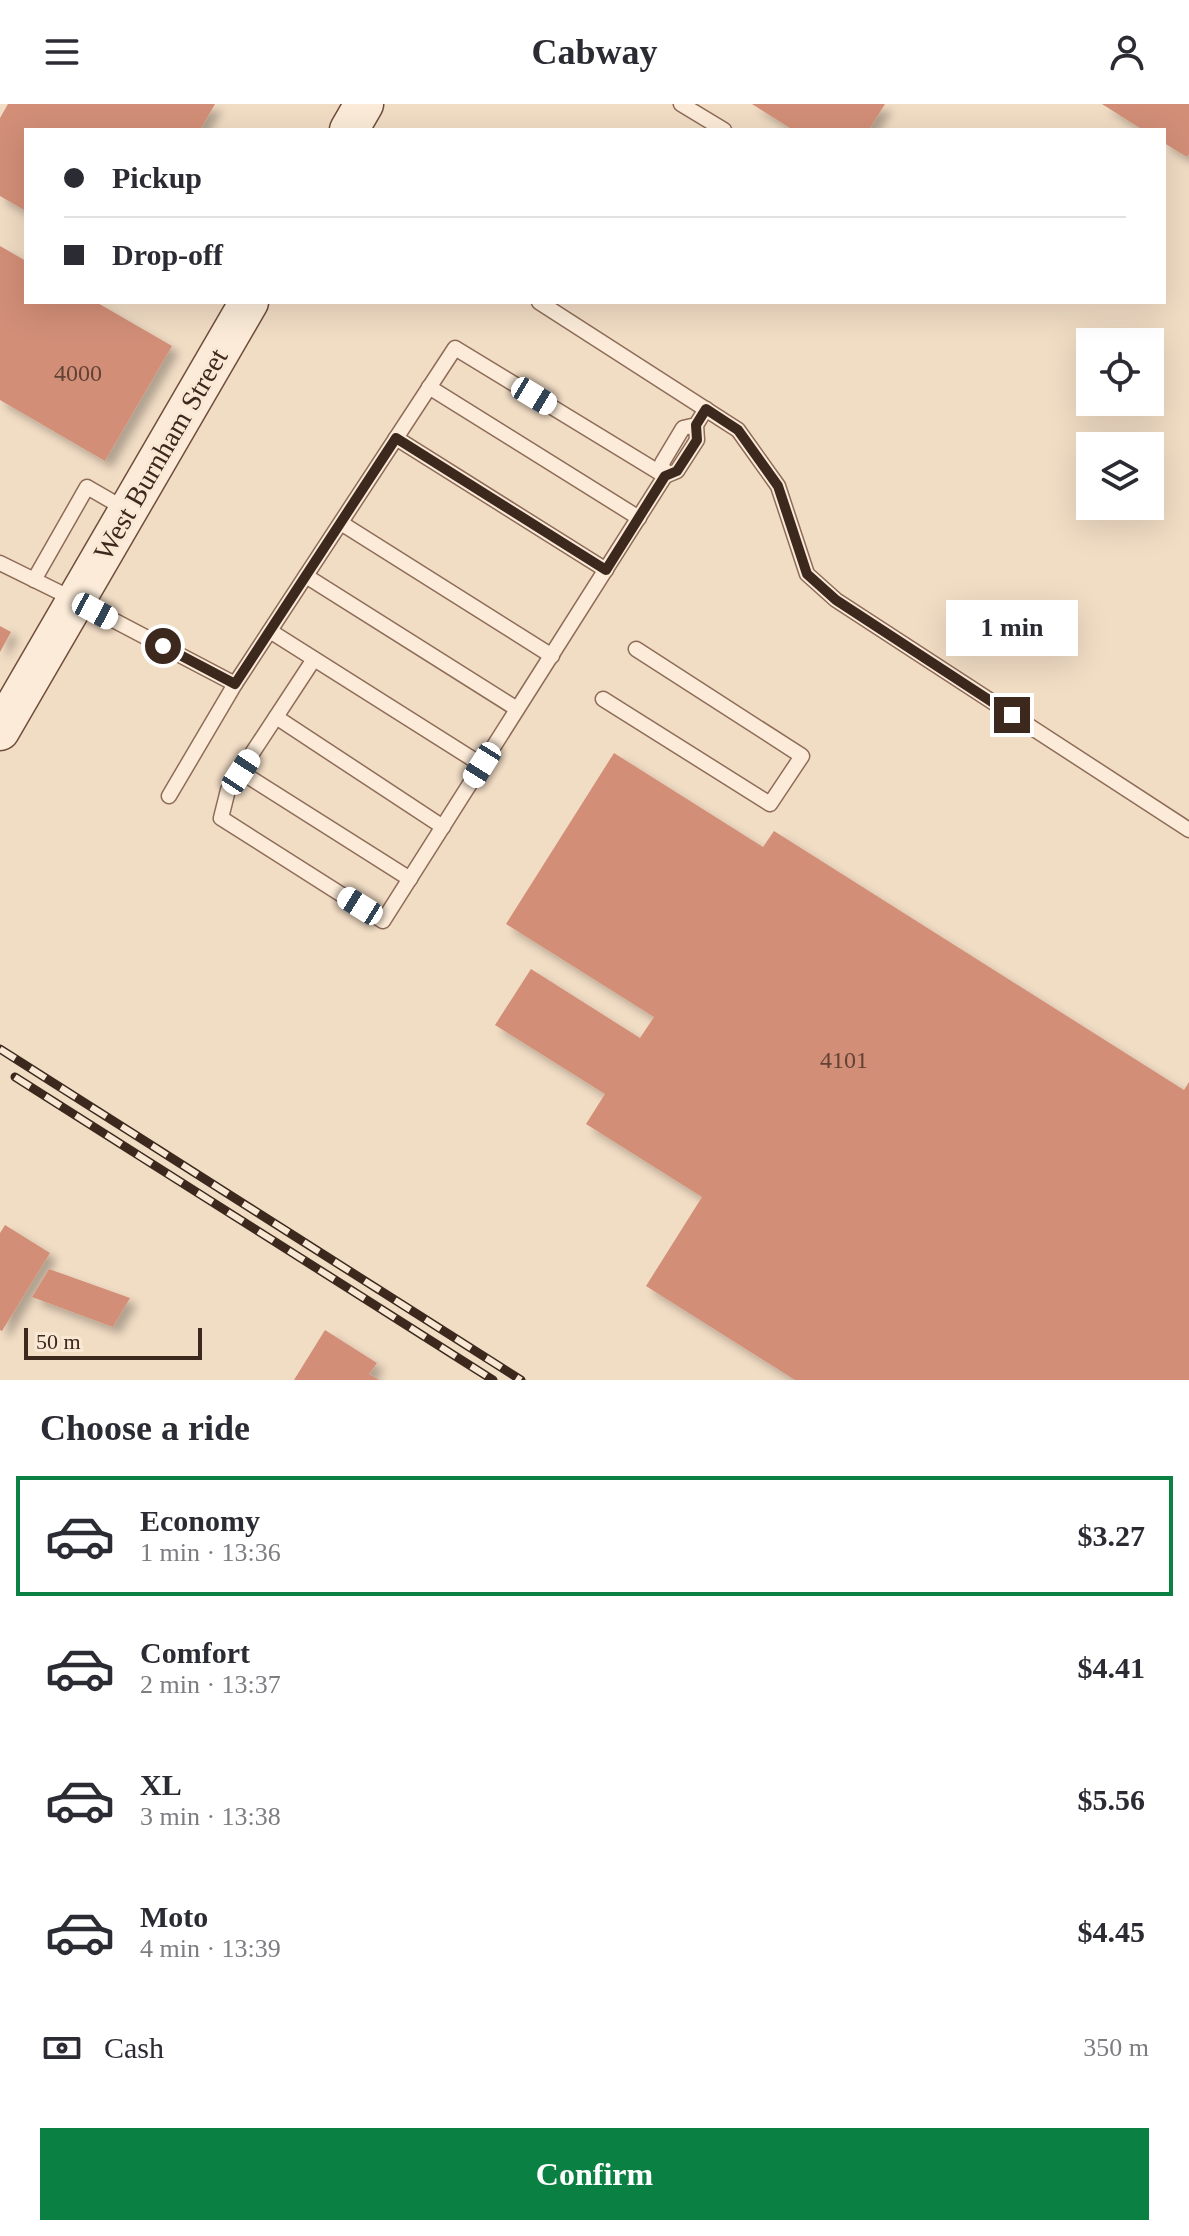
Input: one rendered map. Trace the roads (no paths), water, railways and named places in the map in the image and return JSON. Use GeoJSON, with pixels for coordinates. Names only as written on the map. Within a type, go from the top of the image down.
{"type":"FeatureCollection","features":[{"type":"Feature","properties":{"kind":"street"},"geometry":{"type":"LineString","coordinates":[[350,128],[364,104]]}},
{"type":"Feature","properties":{"kind":"street","name":"West Burnham Street"},"geometry":{"type":"LineString","coordinates":[[0,731],[248,304]]}},
{"type":"Feature","properties":{"kind":"lane"},"geometry":{"type":"LineString","coordinates":[[681,104],[721,128]]}},
{"type":"Feature","properties":{"kind":"lane"},"geometry":{"type":"LineString","coordinates":[[542,304],[738,430],[778,486],[807,574],[836,600],[1189,830]]}},
{"type":"Feature","properties":{"kind":"lane"},"geometry":{"type":"LineString","coordinates":[[169,796],[235,684],[455,348],[665,476]]}},
{"type":"Feature","properties":{"kind":"lane"},"geometry":{"type":"LineString","coordinates":[[429,387],[639,518]]}},
{"type":"Feature","properties":{"kind":"lane"},"geometry":{"type":"LineString","coordinates":[[314,659],[228,790],[221,818],[383,921],[665,476],[662,463],[683,428],[696,425],[706,409]]}},
{"type":"Feature","properties":{"kind":"lane"},"geometry":{"type":"LineString","coordinates":[[396,438],[606,570]]}},
{"type":"Feature","properties":{"kind":"lane"},"geometry":{"type":"LineString","coordinates":[[34,580],[87,487],[127,511]]}},
{"type":"Feature","properties":{"kind":"lane"},"geometry":{"type":"LineString","coordinates":[[341,523],[552,656]]}},
{"type":"Feature","properties":{"kind":"lane"},"geometry":{"type":"LineString","coordinates":[[0,563],[235,684]]}},
{"type":"Feature","properties":{"kind":"lane"},"geometry":{"type":"LineString","coordinates":[[306,576],[517,709]]}},
{"type":"Feature","properties":{"kind":"lane"},"geometry":{"type":"LineString","coordinates":[[270,631],[482,765]]}},
{"type":"Feature","properties":{"kind":"lane"},"geometry":{"type":"LineString","coordinates":[[603,699],[770,804],[802,756],[636,649]]}},
{"type":"Feature","properties":{"kind":"lane"},"geometry":{"type":"LineString","coordinates":[[276,717],[443,827]]}},
{"type":"Feature","properties":{"kind":"lane"},"geometry":{"type":"LineString","coordinates":[[241,772],[410,879]]}},
{"type":"Feature","properties":{"kind":"railway"},"geometry":{"type":"LineString","coordinates":[[0,1049],[521,1380]]}},
{"type":"Feature","properties":{"kind":"railway"},"geometry":{"type":"LineString","coordinates":[[15,1077],[493,1380]]}}]}
